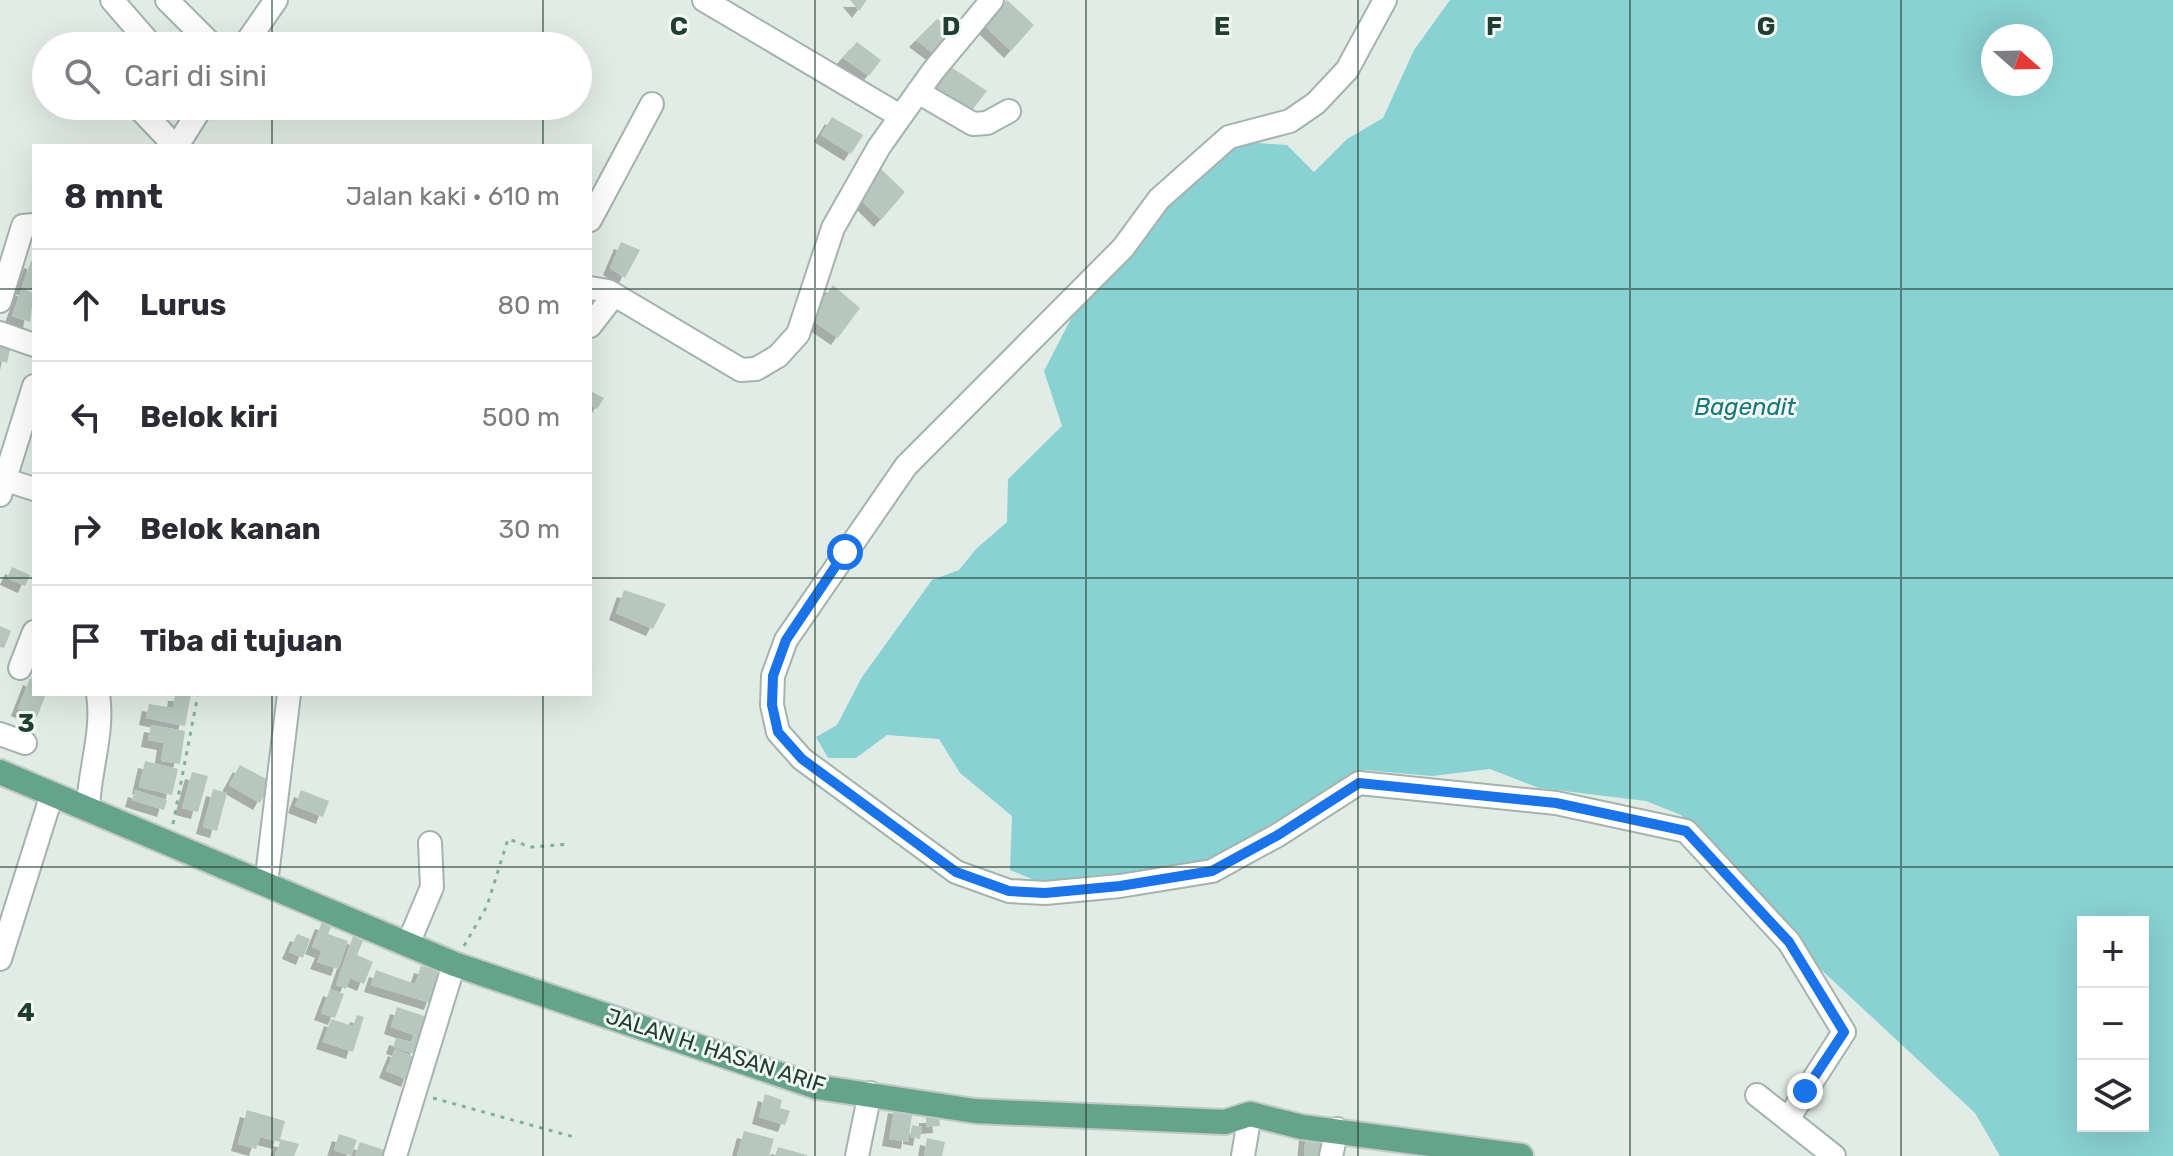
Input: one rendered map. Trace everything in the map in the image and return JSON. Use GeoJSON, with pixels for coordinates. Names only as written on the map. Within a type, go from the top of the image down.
{"type":"FeatureCollection","features":[{"type":"Feature","properties":{"kind":"main road","name":"JALAN H. HASAN ARIF"},"geometry":{"type":"LineString","coordinates":[[0,772],[454,964],[817,1087],[975,1111],[1225,1122],[1250,1114],[1302,1127],[1337,1129],[1521,1156]]}},
{"type":"Feature","properties":{"kind":"street"},"geometry":{"type":"LineString","coordinates":[[112,0],[140,32]]}},
{"type":"Feature","properties":{"kind":"street"},"geometry":{"type":"LineString","coordinates":[[167,0],[199,32]]}},
{"type":"Feature","properties":{"kind":"street"},"geometry":{"type":"LineString","coordinates":[[254,32],[276,0]]}},
{"type":"Feature","properties":{"kind":"street"},"geometry":{"type":"LineString","coordinates":[[704,0],[900,116]]}},
{"type":"Feature","properties":{"kind":"street"},"geometry":{"type":"LineString","coordinates":[[592,289],[614,295],[741,370],[756,369],[778,356],[798,334],[809,310],[815,274],[833,228],[900,116],[992,0]]}},
{"type":"Feature","properties":{"kind":"street"},"geometry":{"type":"LineString","coordinates":[[1385,0],[1347,70],[1316,103],[1290,121],[1229,137],[1217,147],[1159,199],[1123,248],[1024,344],[963,411],[906,466],[786,640],[773,676],[772,705],[778,732],[802,759],[956,872],[1009,891],[1045,893],[1120,886],[1212,871],[1278,835],[1359,783],[1556,803],[1686,831],[1789,942],[1844,1032],[1788,1119]]}},
{"type":"Feature","properties":{"kind":"street"},"geometry":{"type":"LineString","coordinates":[[918,92],[973,124],[987,123],[1009,111]]}},
{"type":"Feature","properties":{"kind":"street"},"geometry":{"type":"LineString","coordinates":[[592,216],[652,104]]}},
{"type":"Feature","properties":{"kind":"street"},"geometry":{"type":"LineString","coordinates":[[151,120],[174,144]]}},
{"type":"Feature","properties":{"kind":"street"},"geometry":{"type":"LineString","coordinates":[[177,144],[193,120]]}},
{"type":"Feature","properties":{"kind":"street"},"geometry":{"type":"LineString","coordinates":[[0,301],[23,226],[32,225]]}},
{"type":"Feature","properties":{"kind":"street"},"geometry":{"type":"LineString","coordinates":[[592,323],[614,295]]}},
{"type":"Feature","properties":{"kind":"street"},"geometry":{"type":"LineString","coordinates":[[0,333],[32,344]]}},
{"type":"Feature","properties":{"kind":"street"},"geometry":{"type":"LineString","coordinates":[[32,392],[2,484],[32,489]]}},
{"type":"Feature","properties":{"kind":"street"},"geometry":{"type":"LineString","coordinates":[[18,667],[32,636]]}},
{"type":"Feature","properties":{"kind":"street"},"geometry":{"type":"LineString","coordinates":[[88,809],[89,775],[101,711],[97,696]]}},
{"type":"Feature","properties":{"kind":"street"},"geometry":{"type":"LineString","coordinates":[[266,884],[289,696]]}},
{"type":"Feature","properties":{"kind":"street"},"geometry":{"type":"LineString","coordinates":[[0,734],[25,743]]}},
{"type":"Feature","properties":{"kind":"street"},"geometry":{"type":"LineString","coordinates":[[0,959],[52,794]]}},
{"type":"Feature","properties":{"kind":"street"},"geometry":{"type":"LineString","coordinates":[[408,944],[432,887],[430,843]]}},
{"type":"Feature","properties":{"kind":"street"},"geometry":{"type":"LineString","coordinates":[[395,1156],[454,964]]}},
{"type":"Feature","properties":{"kind":"street"},"geometry":{"type":"LineString","coordinates":[[857,1156],[870,1093]]}},
{"type":"Feature","properties":{"kind":"street"},"geometry":{"type":"LineString","coordinates":[[1757,1095],[1834,1156]]}},
{"type":"Feature","properties":{"kind":"street"},"geometry":{"type":"LineString","coordinates":[[1243,1156],[1250,1114]]}},
{"type":"Feature","properties":{"kind":"street"},"geometry":{"type":"LineString","coordinates":[[1331,1156],[1337,1129]]}},
{"type":"Feature","properties":{"kind":"path"},"geometry":{"type":"LineString","coordinates":[[169,843],[198,696]]}},
{"type":"Feature","properties":{"kind":"path"},"geometry":{"type":"LineString","coordinates":[[454,964],[487,906],[508,839],[531,847],[570,844]]}},
{"type":"Feature","properties":{"kind":"path"},"geometry":{"type":"LineString","coordinates":[[415,1091],[574,1137]]}},
{"type":"Feature","properties":{"kind":"water","name":"Bagendit"},"geometry":{"type":"Polygon","coordinates":[[[1450,0],[2173,0],[2173,1156],[2000,1156],[1975,1113],[1815,964],[1751,888],[1681,815],[1646,801],[1539,788],[1490,769],[1432,776],[1364,770],[1256,841],[1176,871],[1097,875],[1049,886],[1010,870],[1012,816],[960,773],[939,739],[887,735],[856,758],[828,758],[816,737],[837,725],[862,677],[932,580],[959,570],[976,549],[1007,522],[1008,479],[1062,426],[1044,371],[1074,313],[1217,140],[1287,145],[1314,172],[1347,139],[1383,118],[1414,50],[1450,0]]]}},
{"type":"Feature","properties":{"kind":"building"},"geometry":{"type":"Polygon","coordinates":[[[850,0],[867,0],[859,11],[850,0]]]}},
{"type":"Feature","properties":{"kind":"building"},"geometry":{"type":"Polygon","coordinates":[[[1007,0],[1034,25],[1011,51],[986,27],[1007,0]]]}},
{"type":"Feature","properties":{"kind":"building"},"geometry":{"type":"Polygon","coordinates":[[[937,19],[959,34],[937,56],[916,40],[937,19]]]}},
{"type":"Feature","properties":{"kind":"building"},"geometry":{"type":"Polygon","coordinates":[[[857,42],[881,60],[869,76],[843,58],[857,42]]]}},
{"type":"Feature","properties":{"kind":"building"},"geometry":{"type":"Polygon","coordinates":[[[945,63],[987,91],[969,114],[930,84],[945,63]]]}},
{"type":"Feature","properties":{"kind":"building"},"geometry":{"type":"Polygon","coordinates":[[[832,117],[863,135],[851,154],[821,135],[832,117]]]}},
{"type":"Feature","properties":{"kind":"building"},"geometry":{"type":"Polygon","coordinates":[[[881,169],[905,192],[881,220],[861,200],[881,169]]]}},
{"type":"Feature","properties":{"kind":"building"},"geometry":{"type":"Polygon","coordinates":[[[621,242],[640,250],[625,278],[610,268],[621,242]]]}},
{"type":"Feature","properties":{"kind":"building"},"geometry":{"type":"Polygon","coordinates":[[[31,261],[32,261],[32,290],[22,287],[31,261]]]}},
{"type":"Feature","properties":{"kind":"building"},"geometry":{"type":"Polygon","coordinates":[[[833,285],[860,308],[838,338],[810,319],[833,285]]]}},
{"type":"Feature","properties":{"kind":"building"},"geometry":{"type":"Polygon","coordinates":[[[22,288],[32,292],[30,322],[12,316],[22,288]]]}},
{"type":"Feature","properties":{"kind":"building"},"geometry":{"type":"Polygon","coordinates":[[[0,343],[11,346],[7,363],[0,361],[0,343]]]}},
{"type":"Feature","properties":{"kind":"building"},"geometry":{"type":"Polygon","coordinates":[[[592,392],[604,398],[597,409],[592,406],[592,392]]]}},
{"type":"Feature","properties":{"kind":"building"},"geometry":{"type":"Polygon","coordinates":[[[12,567],[30,575],[25,586],[7,578],[12,567]]]}},
{"type":"Feature","properties":{"kind":"building"},"geometry":{"type":"Polygon","coordinates":[[[624,590],[666,604],[653,629],[616,613],[624,590]]]}},
{"type":"Feature","properties":{"kind":"building"},"geometry":{"type":"Polygon","coordinates":[[[0,626],[11,631],[4,648],[0,647],[0,626]]]}},
{"type":"Feature","properties":{"kind":"building"},"geometry":{"type":"Polygon","coordinates":[[[30,678],[32,696],[45,696],[37,717],[18,709],[30,678]]]}},
{"type":"Feature","properties":{"kind":"building"},"geometry":{"type":"Polygon","coordinates":[[[175,696],[191,696],[185,726],[146,718],[149,704],[173,708],[175,696]]]}},
{"type":"Feature","properties":{"kind":"building"},"geometry":{"type":"Polygon","coordinates":[[[151,725],[185,731],[180,764],[161,761],[164,743],[148,740],[151,725]]]}},
{"type":"Feature","properties":{"kind":"building"},"geometry":{"type":"Polygon","coordinates":[[[145,761],[178,769],[172,795],[139,787],[145,761]]]}},
{"type":"Feature","properties":{"kind":"building"},"geometry":{"type":"Polygon","coordinates":[[[240,765],[272,782],[260,803],[229,785],[240,765]]]}},
{"type":"Feature","properties":{"kind":"building"},"geometry":{"type":"Polygon","coordinates":[[[192,772],[208,776],[198,812],[182,808],[192,772]]]}},
{"type":"Feature","properties":{"kind":"building"},"geometry":{"type":"Polygon","coordinates":[[[213,789],[227,793],[217,831],[203,827],[213,789]]]}},
{"type":"Feature","properties":{"kind":"building"},"geometry":{"type":"Polygon","coordinates":[[[135,790],[167,800],[164,810],[132,800],[135,790]]]}},
{"type":"Feature","properties":{"kind":"building"},"geometry":{"type":"Polygon","coordinates":[[[301,790],[329,801],[323,817],[295,806],[301,790]]]}},
{"type":"Feature","properties":{"kind":"building"},"geometry":{"type":"Polygon","coordinates":[[[322,922],[332,925],[328,934],[348,941],[338,969],[317,962],[322,951],[312,947],[322,922]]]}},
{"type":"Feature","properties":{"kind":"building"},"geometry":{"type":"Polygon","coordinates":[[[297,934],[310,939],[303,958],[289,952],[297,934]]]}},
{"type":"Feature","properties":{"kind":"building"},"geometry":{"type":"Polygon","coordinates":[[[353,936],[363,941],[357,955],[373,962],[364,984],[350,978],[346,989],[336,985],[353,936]]]}},
{"type":"Feature","properties":{"kind":"building"},"geometry":{"type":"Polygon","coordinates":[[[421,966],[442,972],[431,1003],[371,985],[376,970],[415,984],[421,966]]]}},
{"type":"Feature","properties":{"kind":"building"},"geometry":{"type":"Polygon","coordinates":[[[330,989],[344,994],[335,1018],[321,1013],[330,989]]]}},
{"type":"Feature","properties":{"kind":"building"},"geometry":{"type":"Polygon","coordinates":[[[397,1007],[427,1017],[415,1054],[393,1047],[396,1038],[411,1042],[414,1035],[391,1027],[397,1007]]]}},
{"type":"Feature","properties":{"kind":"building"},"geometry":{"type":"Polygon","coordinates":[[[357,1015],[364,1017],[353,1052],[323,1042],[331,1019],[353,1026],[357,1015]]]}},
{"type":"Feature","properties":{"kind":"building"},"geometry":{"type":"Polygon","coordinates":[[[395,1049],[417,1058],[408,1080],[386,1071],[395,1049]]]}},
{"type":"Feature","properties":{"kind":"building"},"geometry":{"type":"Polygon","coordinates":[[[765,1094],[782,1100],[780,1108],[790,1111],[785,1125],[759,1117],[765,1094]]]}},
{"type":"Feature","properties":{"kind":"building"},"geometry":{"type":"Polygon","coordinates":[[[895,1106],[913,1109],[908,1142],[889,1139],[895,1106]]]}},
{"type":"Feature","properties":{"kind":"building"},"geometry":{"type":"Polygon","coordinates":[[[247,1110],[285,1121],[280,1139],[299,1144],[294,1156],[275,1156],[280,1142],[260,1137],[256,1149],[238,1144],[247,1110]]]}},
{"type":"Feature","properties":{"kind":"building"},"geometry":{"type":"Polygon","coordinates":[[[926,1116],[939,1116],[940,1126],[926,1127],[926,1116]]]}},
{"type":"Feature","properties":{"kind":"building"},"geometry":{"type":"Polygon","coordinates":[[[912,1125],[922,1127],[920,1139],[910,1137],[912,1125]]]}},
{"type":"Feature","properties":{"kind":"building"},"geometry":{"type":"Polygon","coordinates":[[[744,1131],[774,1139],[769,1156],[737,1156],[744,1131]]]}},
{"type":"Feature","properties":{"kind":"building"},"geometry":{"type":"Polygon","coordinates":[[[1306,1132],[1331,1139],[1328,1156],[1304,1156],[1306,1132]]]}},
{"type":"Feature","properties":{"kind":"building"},"geometry":{"type":"Polygon","coordinates":[[[339,1134],[357,1140],[351,1156],[334,1150],[339,1134]]]}},
{"type":"Feature","properties":{"kind":"building"},"geometry":{"type":"Polygon","coordinates":[[[927,1138],[945,1142],[942,1156],[924,1156],[927,1138]]]}},
{"type":"Feature","properties":{"kind":"building"},"geometry":{"type":"Polygon","coordinates":[[[360,1142],[384,1150],[382,1156],[355,1156],[360,1142]]]}},
{"type":"Feature","properties":{"kind":"building"},"geometry":{"type":"Polygon","coordinates":[[[778,1147],[807,1155],[807,1156],[775,1156],[778,1147]]]}},
{"type":"Feature","properties":{"kind":"route"},"geometry":{"type":"LineString","coordinates":[[845,552],[786,640],[773,676],[772,705],[778,732],[802,759],[956,872],[1009,891],[1045,893],[1120,886],[1212,871],[1278,835],[1359,783],[1442,788],[1556,803],[1686,831],[1789,942],[1844,1032],[1805,1091]]}}]}
